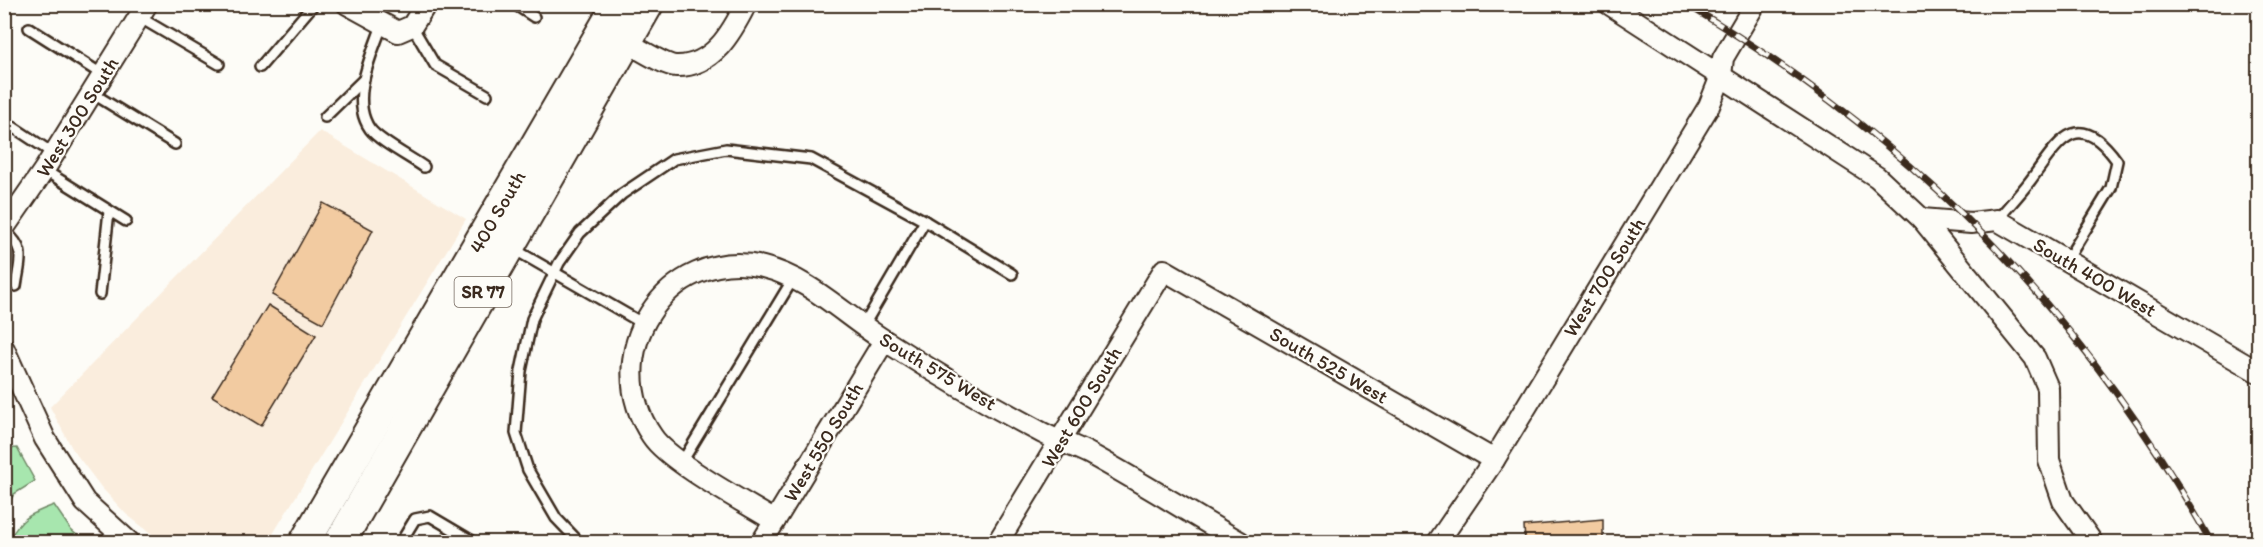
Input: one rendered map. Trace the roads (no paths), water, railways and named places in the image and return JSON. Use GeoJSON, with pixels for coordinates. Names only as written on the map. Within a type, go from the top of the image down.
{"type":"FeatureCollection","features":[{"type":"Feature","properties":{"kind":"main road","name":"400 South"},"geometry":{"type":"LineString","coordinates":[[305,543],[616,25],[648,4]]}},
{"type":"Feature","properties":{"kind":"main road","name":"400 South"},"geometry":{"type":"LineString","coordinates":[[340,543],[509,247],[616,25]]}},
{"type":"Feature","properties":{"kind":"street"},"geometry":{"type":"LineString","coordinates":[[347,4],[398,28],[426,4]]}},
{"type":"Feature","properties":{"kind":"street"},"geometry":{"type":"LineString","coordinates":[[616,25],[675,66],[699,61],[719,49],[731,33],[746,4]]}},
{"type":"Feature","properties":{"kind":"street"},"geometry":{"type":"LineString","coordinates":[[1609,4],[1877,177],[1922,219],[2035,358],[2048,388],[2049,460],[2063,501],[2092,543]]}},
{"type":"Feature","properties":{"kind":"street","name":"West 700 South"},"geometry":{"type":"LineString","coordinates":[[1438,543],[1494,460],[1709,106],[1720,76],[1723,58],[1755,4]]}},
{"type":"Feature","properties":{"kind":"street","name":"West 300 South"},"geometry":{"type":"LineString","coordinates":[[4,229],[49,162],[143,11]]}},
{"type":"Feature","properties":{"kind":"street"},"geometry":{"type":"LineString","coordinates":[[1922,219],[1971,223],[1997,220]]}},
{"type":"Feature","properties":{"kind":"street","name":"South 400 West"},"geometry":{"type":"LineString","coordinates":[[1997,220],[2259,372]]}},
{"type":"Feature","properties":{"kind":"street","name":"South 575 West"},"geometry":{"type":"LineString","coordinates":[[642,323],[668,293],[684,280],[702,271],[726,266],[756,266],[794,279],[864,325],[884,341],[1039,432],[1089,454],[1228,540]]}},
{"type":"Feature","properties":{"kind":"street","name":"South 525 West"},"geometry":{"type":"LineString","coordinates":[[1164,270],[1494,460]]}},
{"type":"Feature","properties":{"kind":"street","name":"West 600 South"},"geometry":{"type":"LineString","coordinates":[[998,543],[1164,270]]}},
{"type":"Feature","properties":{"kind":"street"},"geometry":{"type":"LineString","coordinates":[[642,323],[633,356],[632,378],[636,403],[653,439],[682,462],[775,521]]}},
{"type":"Feature","properties":{"kind":"street","name":"West 550 South"},"geometry":{"type":"LineString","coordinates":[[762,543],[884,341]]}},
{"type":"Feature","properties":{"kind":"street"},"geometry":{"type":"LineString","coordinates":[[4,349],[45,439],[85,502],[129,543]]}},
{"type":"Feature","properties":{"kind":"lane"},"geometry":{"type":"LineString","coordinates":[[260,67],[314,4]]}},
{"type":"Feature","properties":{"kind":"lane"},"geometry":{"type":"LineString","coordinates":[[514,4],[534,17]]}},
{"type":"Feature","properties":{"kind":"lane"},"geometry":{"type":"LineString","coordinates":[[143,11],[219,64]]}},
{"type":"Feature","properties":{"kind":"lane"},"geometry":{"type":"LineString","coordinates":[[29,28],[103,75]]}},
{"type":"Feature","properties":{"kind":"lane"},"geometry":{"type":"LineString","coordinates":[[325,117],[365,78],[398,28],[435,65],[487,95]]}},
{"type":"Feature","properties":{"kind":"lane"},"geometry":{"type":"LineString","coordinates":[[365,78],[362,88],[364,115],[371,130],[424,167]]}},
{"type":"Feature","properties":{"kind":"lane"},"geometry":{"type":"LineString","coordinates":[[92,93],[174,144]]}},
{"type":"Feature","properties":{"kind":"lane"},"geometry":{"type":"LineString","coordinates":[[4,121],[49,162],[109,211],[126,221]]}},
{"type":"Feature","properties":{"kind":"lane"},"geometry":{"type":"LineString","coordinates":[[1997,220],[2029,183],[2057,142],[2073,133],[2091,134],[2107,148],[2117,161],[2111,188],[2067,260]]}},
{"type":"Feature","properties":{"kind":"lane"},"geometry":{"type":"LineString","coordinates":[[579,543],[556,518],[528,470],[516,432],[521,371],[532,319],[553,273],[580,234],[622,194],[674,159],[726,149],[811,159],[926,222],[1012,274]]}},
{"type":"Feature","properties":{"kind":"lane"},"geometry":{"type":"LineString","coordinates":[[100,294],[109,211]]}},
{"type":"Feature","properties":{"kind":"lane"},"geometry":{"type":"LineString","coordinates":[[864,325],[926,222]]}},
{"type":"Feature","properties":{"kind":"lane"},"geometry":{"type":"LineString","coordinates":[[4,229],[19,244],[21,252],[16,286]]}},
{"type":"Feature","properties":{"kind":"lane"},"geometry":{"type":"LineString","coordinates":[[509,247],[642,323]]}},
{"type":"Feature","properties":{"kind":"lane"},"geometry":{"type":"LineString","coordinates":[[682,462],[794,279]]}},
{"type":"Feature","properties":{"kind":"lane"},"geometry":{"type":"LineString","coordinates":[[401,543],[415,519],[430,516],[474,543]]}},
{"type":"Feature","properties":{"kind":"railway"},"geometry":{"type":"LineString","coordinates":[[1686,4],[1769,57],[1846,113],[1918,173],[1986,237],[2048,306],[2107,380],[2161,458],[2211,542]]}}]}
